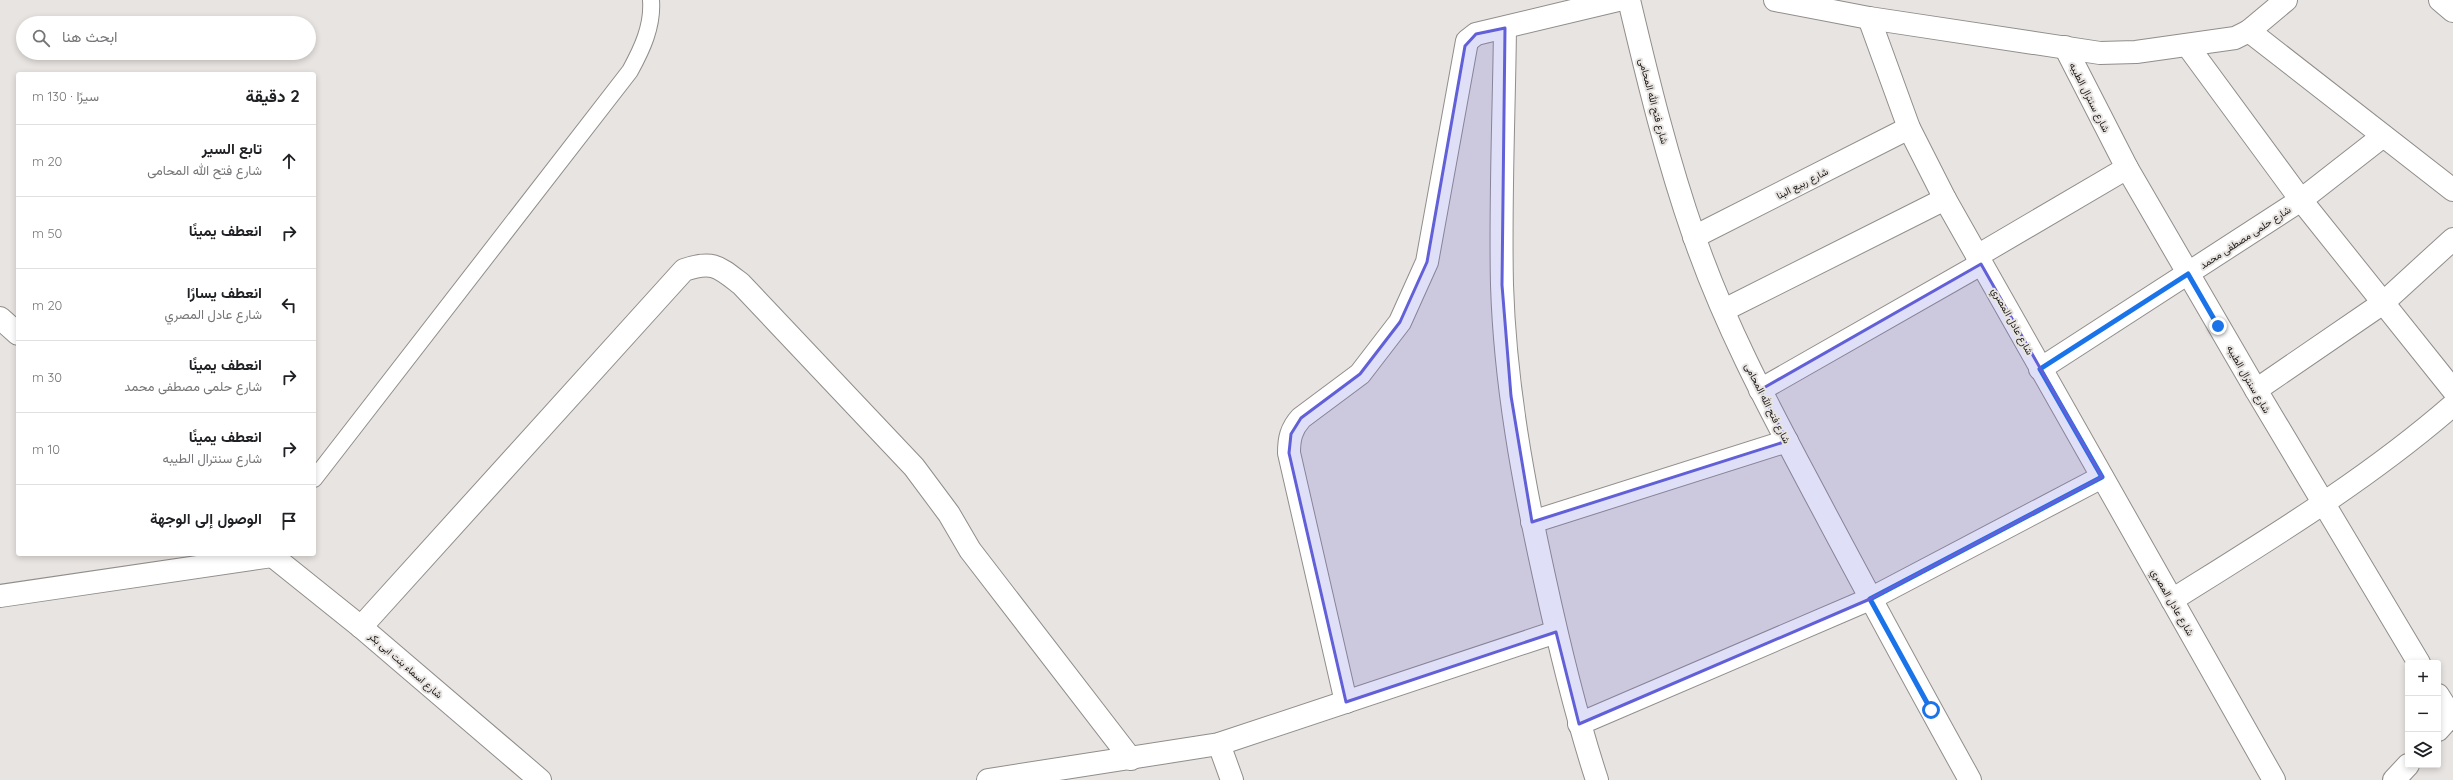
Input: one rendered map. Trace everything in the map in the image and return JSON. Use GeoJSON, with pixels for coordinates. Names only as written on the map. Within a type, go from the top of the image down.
{"type":"FeatureCollection","features":[{"type":"Feature","properties":{"kind":"street"},"geometry":{"type":"LineString","coordinates":[[1346,702],[1289,453],[1291,434],[1301,418],[1360,374],[1400,322],[1427,262],[1464,46],[1471,37],[1476,34],[1618,0]]}},
{"type":"Feature","properties":{"kind":"street","name":"شارع فتح الله المحامى"},"geometry":{"type":"LineString","coordinates":[[1629,0],[1655,111],[1694,237],[1724,310],[1760,390],[1870,599],[1970,780]]}},
{"type":"Feature","properties":{"kind":"street"},"geometry":{"type":"LineString","coordinates":[[1775,0],[1869,18],[2100,53],[2136,52],[2235,38],[2249,31],[2286,0]]}},
{"type":"Feature","properties":{"kind":"street"},"geometry":{"type":"LineString","coordinates":[[2440,0],[2453,11]]}},
{"type":"Feature","properties":{"kind":"street","name":"شارع عادل المصري"},"geometry":{"type":"LineString","coordinates":[[1869,18],[1909,128],[1944,199],[2274,780]]}},
{"type":"Feature","properties":{"kind":"street"},"geometry":{"type":"LineString","coordinates":[[1505,28],[1502,286],[1511,396],[1532,522],[1556,632],[1579,724],[1597,780]]}},
{"type":"Feature","properties":{"kind":"street"},"geometry":{"type":"LineString","coordinates":[[2249,31],[2453,190]]}},
{"type":"Feature","properties":{"kind":"street"},"geometry":{"type":"LineString","coordinates":[[2187,45],[2301,200],[2453,390]]}},
{"type":"Feature","properties":{"kind":"street","name":"شارع سنترال الطيبه"},"geometry":{"type":"LineString","coordinates":[[2065,47],[2127,168],[2256,390],[2417,660]]}},
{"type":"Feature","properties":{"kind":"street","name":"شارع ربيع البنا"},"geometry":{"type":"LineString","coordinates":[[1694,237],[1909,128]]}},
{"type":"Feature","properties":{"kind":"street","name":"شارع حلمى مصطفى محمد"},"geometry":{"type":"LineString","coordinates":[[2040,369],[2301,200],[2383,136]]}},
{"type":"Feature","properties":{"kind":"street"},"geometry":{"type":"LineString","coordinates":[[1760,390],[1979,260],[2127,168]]}},
{"type":"Feature","properties":{"kind":"street"},"geometry":{"type":"LineString","coordinates":[[1724,310],[1944,199]]}},
{"type":"Feature","properties":{"kind":"street"},"geometry":{"type":"LineString","coordinates":[[2256,390],[2384,303],[2453,239]]}},
{"type":"Feature","properties":{"kind":"street"},"geometry":{"type":"LineString","coordinates":[[361,627],[684,270],[701,264],[717,266],[741,284],[914,467],[949,514],[970,550],[1131,759]]}},
{"type":"Feature","properties":{"kind":"street"},"geometry":{"type":"LineString","coordinates":[[0,318],[16,332]]}},
{"type":"Feature","properties":{"kind":"street"},"geometry":{"type":"LineString","coordinates":[[2172,600],[2324,504],[2426,429],[2453,405]]}},
{"type":"Feature","properties":{"kind":"street"},"geometry":{"type":"LineString","coordinates":[[1532,522],[1787,441]]}},
{"type":"Feature","properties":{"kind":"street"},"geometry":{"type":"LineString","coordinates":[[1579,724],[1870,599],[2102,477]]}},
{"type":"Feature","properties":{"kind":"street"},"geometry":{"type":"LineString","coordinates":[[0,596],[264,556]]}},
{"type":"Feature","properties":{"kind":"street","name":"شارع اسماء بنت ابى بكر"},"geometry":{"type":"LineString","coordinates":[[272,556],[361,627],[540,780]]}},
{"type":"Feature","properties":{"kind":"street"},"geometry":{"type":"LineString","coordinates":[[988,780],[1011,779],[1219,744],[1556,632]]}},
{"type":"Feature","properties":{"kind":"street"},"geometry":{"type":"LineString","coordinates":[[2438,696],[2447,719]]}},
{"type":"Feature","properties":{"kind":"street"},"geometry":{"type":"LineString","coordinates":[[1219,744],[1232,780]]}},
{"type":"Feature","properties":{"kind":"street"},"geometry":{"type":"LineString","coordinates":[[2394,780],[2405,768]]}},
{"type":"Feature","properties":{"kind":"lane"},"geometry":{"type":"LineString","coordinates":[[316,476],[630,71],[642,50],[649,26],[651,0]]}},
{"type":"Feature","properties":{"kind":"highlighted area"},"geometry":{"type":"Polygon","coordinates":[[[1505,28],[1502,285],[1511,396],[1532,522],[1787,441],[1760,390],[1981,264],[2102,477],[1870,599],[1579,724],[1556,632],[1346,702],[1289,453],[1291,434],[1301,418],[1360,374],[1400,322],[1427,262],[1465,46],[1476,34],[1505,28]]]}},
{"type":"Feature","properties":{"kind":"route"},"geometry":{"type":"LineString","coordinates":[[1931,710],[1870,599],[2102,477],[2040,369],[2188,274],[2218,326]]}}]}
